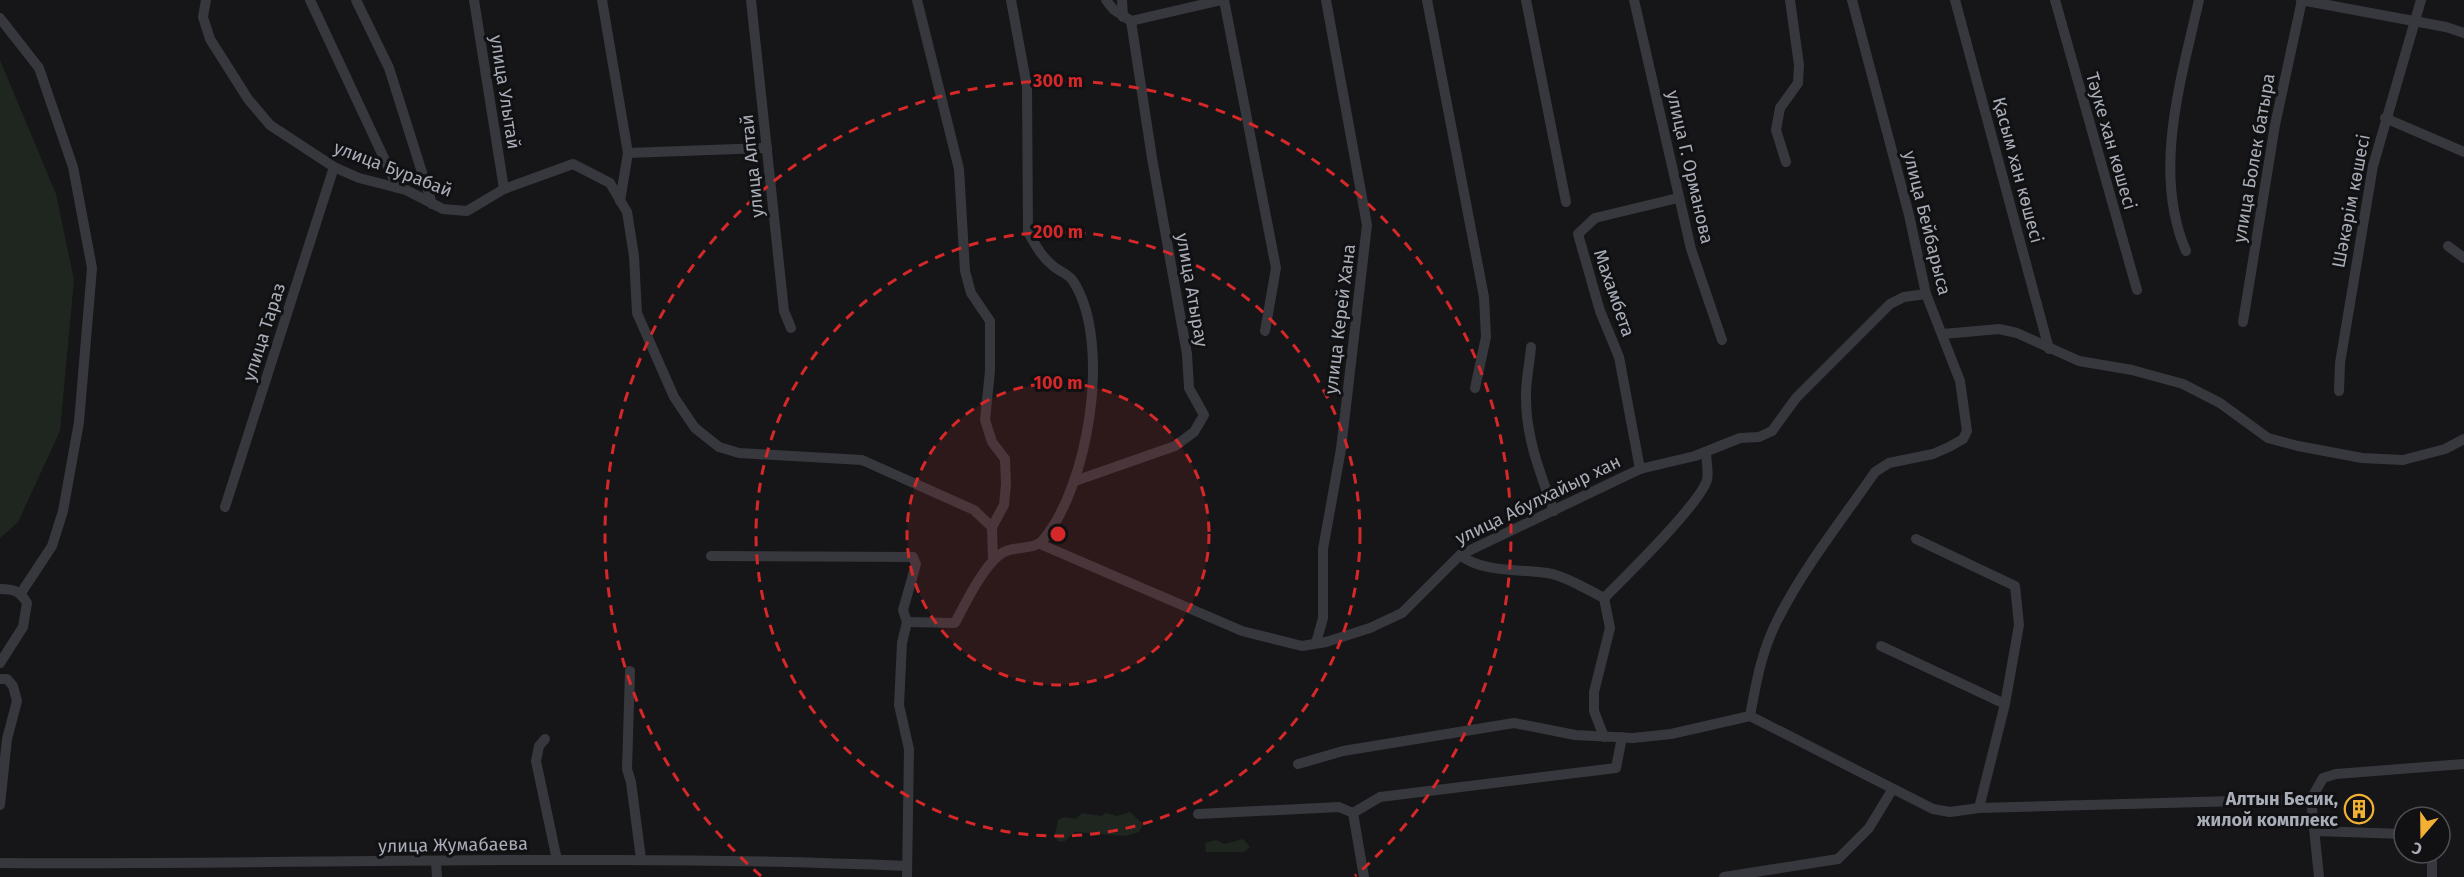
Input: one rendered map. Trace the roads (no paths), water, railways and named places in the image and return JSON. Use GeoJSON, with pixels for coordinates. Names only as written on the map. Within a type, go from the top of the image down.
{"type":"FeatureCollection","features":[{"type":"Feature","properties":{"kind":"street","name":"улица Бурабай"},"geometry":{"type":"LineString","coordinates":[[206,0],[202,17],[210,39],[248,99],[270,125],[334,167],[398,188],[443,209],[466,211],[504,189],[573,164],[610,183],[620,201]]}},
{"type":"Feature","properties":{"kind":"street"},"geometry":{"type":"LineString","coordinates":[[310,0],[398,188]]}},
{"type":"Feature","properties":{"kind":"street"},"geometry":{"type":"LineString","coordinates":[[356,0],[389,69],[432,204]]}},
{"type":"Feature","properties":{"kind":"street","name":"улица Улытай"},"geometry":{"type":"LineString","coordinates":[[474,0],[504,189]]}},
{"type":"Feature","properties":{"kind":"street"},"geometry":{"type":"LineString","coordinates":[[602,0],[627,153],[620,201],[627,212],[634,256],[637,313],[674,397],[695,428],[719,447],[739,453],[862,460],[974,510],[992,527]]}},
{"type":"Feature","properties":{"kind":"street","name":"улица Алтай"},"geometry":{"type":"LineString","coordinates":[[752,0],[784,311],[791,328]]}},
{"type":"Feature","properties":{"kind":"street"},"geometry":{"type":"LineString","coordinates":[[917,0],[959,169],[965,271],[971,293],[990,321],[990,371],[985,420],[992,442],[1005,459],[1006,484],[1004,505],[992,527],[993,561]]}},
{"type":"Feature","properties":{"kind":"street"},"geometry":{"type":"LineString","coordinates":[[906,622],[955,623],[993,561],[1004,552],[1040,544],[1056,523],[1075,481],[1094,398],[1092,352],[1085,307],[1072,279],[1052,266],[1038,250],[1028,232],[1027,87],[1011,0]]}},
{"type":"Feature","properties":{"kind":"street"},"geometry":{"type":"LineString","coordinates":[[1107,0],[1127,19]]}},
{"type":"Feature","properties":{"kind":"street"},"geometry":{"type":"LineString","coordinates":[[1122,0],[1127,19]]}},
{"type":"Feature","properties":{"kind":"street"},"geometry":{"type":"LineString","coordinates":[[1127,19],[1223,0],[1276,268],[1265,331]]}},
{"type":"Feature","properties":{"kind":"street","name":"улица Керей Хана"},"geometry":{"type":"LineString","coordinates":[[1316,643],[1323,618],[1323,549],[1341,449],[1367,225],[1326,0]]}},
{"type":"Feature","properties":{"kind":"street"},"geometry":{"type":"LineString","coordinates":[[1427,0],[1484,297],[1486,337],[1475,388]]}},
{"type":"Feature","properties":{"kind":"street"},"geometry":{"type":"LineString","coordinates":[[1526,0],[1566,202]]}},
{"type":"Feature","properties":{"kind":"street","name":"улица Г. Орманова"},"geometry":{"type":"LineString","coordinates":[[1634,0],[1691,249],[1722,340]]}},
{"type":"Feature","properties":{"kind":"street"},"geometry":{"type":"LineString","coordinates":[[1786,162],[1776,130],[1780,108],[1798,83],[1799,65],[1790,0]]}},
{"type":"Feature","properties":{"kind":"street","name":"улица Бейбарыса"},"geometry":{"type":"LineString","coordinates":[[1750,716],[1759,670],[1777,620],[1799,582],[1875,472],[1889,463],[1933,454],[1963,439],[1967,431],[1959,381],[1926,294],[1909,215],[1852,0]]}},
{"type":"Feature","properties":{"kind":"street","name":"Қасым хан көшесі"},"geometry":{"type":"LineString","coordinates":[[1955,0],[2049,349]]}},
{"type":"Feature","properties":{"kind":"street","name":"Тәуке хан көшесі"},"geometry":{"type":"LineString","coordinates":[[2055,0],[2137,290]]}},
{"type":"Feature","properties":{"kind":"street"},"geometry":{"type":"LineString","coordinates":[[2186,251],[2175,225],[2169,169],[2182,80],[2199,0]]}},
{"type":"Feature","properties":{"kind":"street"},"geometry":{"type":"LineString","coordinates":[[2302,0],[2464,33]]}},
{"type":"Feature","properties":{"kind":"street","name":"улица Болек батыра"},"geometry":{"type":"LineString","coordinates":[[2242,322],[2275,125],[2302,0]]}},
{"type":"Feature","properties":{"kind":"street","name":"Шәкәрім көшесі"},"geometry":{"type":"LineString","coordinates":[[2339,391],[2340,363],[2373,166],[2385,118],[2421,0]]}},
{"type":"Feature","properties":{"kind":"street"},"geometry":{"type":"LineString","coordinates":[[0,18],[39,68],[73,167],[92,268],[79,422],[63,511],[52,546],[21,593]]}},
{"type":"Feature","properties":{"kind":"street","name":"улица Атырау"},"geometry":{"type":"LineString","coordinates":[[1075,481],[1175,446],[1194,432],[1203,416],[1189,388],[1187,354],[1127,19]]}},
{"type":"Feature","properties":{"kind":"street"},"geometry":{"type":"LineString","coordinates":[[2385,118],[2464,152]]}},
{"type":"Feature","properties":{"kind":"street"},"geometry":{"type":"LineString","coordinates":[[627,153],[767,148]]}},
{"type":"Feature","properties":{"kind":"street","name":"улица Тараз"},"geometry":{"type":"LineString","coordinates":[[225,507],[334,167]]}},
{"type":"Feature","properties":{"kind":"street","name":"Махамбета"},"geometry":{"type":"LineString","coordinates":[[1640,469],[1619,357],[1599,311],[1578,234],[1595,218],[1678,198]]}},
{"type":"Feature","properties":{"kind":"street"},"geometry":{"type":"LineString","coordinates":[[2448,246],[2464,258]]}},
{"type":"Feature","properties":{"kind":"street","name":"улица Абулхайыр хан"},"geometry":{"type":"LineString","coordinates":[[1040,544],[1242,631],[1302,646],[1370,628],[1402,613],[1460,555],[1640,469],[1706,452],[1740,438],[1759,437],[1772,431],[1796,398],[1890,304],[1905,297],[1926,294]]}},
{"type":"Feature","properties":{"kind":"street"},"geometry":{"type":"LineString","coordinates":[[1943,334],[1999,329],[2017,333],[2079,361],[2132,370],[2182,384],[2220,403],[2268,438],[2298,446],[2362,458],[2403,460],[2445,448],[2464,439]]}},
{"type":"Feature","properties":{"kind":"street"},"geometry":{"type":"LineString","coordinates":[[1531,347],[1526,394],[1528,425],[1534,455],[1554,511]]}},
{"type":"Feature","properties":{"kind":"street"},"geometry":{"type":"LineString","coordinates":[[1604,598],[1695,500],[1707,479],[1706,452]]}},
{"type":"Feature","properties":{"kind":"street"},"geometry":{"type":"LineString","coordinates":[[1916,540],[2015,586],[2019,625],[2005,704],[1979,808]]}},
{"type":"Feature","properties":{"kind":"street"},"geometry":{"type":"LineString","coordinates":[[1460,555],[1510,572],[1528,570],[1555,575],[1604,598]]}},
{"type":"Feature","properties":{"kind":"street"},"geometry":{"type":"LineString","coordinates":[[711,556],[913,557],[916,564],[903,610],[906,622],[902,643],[899,705],[909,749],[907,871]]}},
{"type":"Feature","properties":{"kind":"street"},"geometry":{"type":"LineString","coordinates":[[0,589],[11,589],[21,593],[27,603],[23,627],[0,663]]}},
{"type":"Feature","properties":{"kind":"street"},"geometry":{"type":"LineString","coordinates":[[1604,598],[1610,628],[1594,692],[1594,711],[1604,737]]}},
{"type":"Feature","properties":{"kind":"street"},"geometry":{"type":"LineString","coordinates":[[1881,646],[2005,704]]}},
{"type":"Feature","properties":{"kind":"street"},"geometry":{"type":"LineString","coordinates":[[630,671],[627,769],[632,782],[641,859]]}},
{"type":"Feature","properties":{"kind":"street"},"geometry":{"type":"LineString","coordinates":[[0,679],[7,679],[13,686],[17,701],[7,739],[0,805]]}},
{"type":"Feature","properties":{"kind":"street"},"geometry":{"type":"LineString","coordinates":[[1298,764],[1343,750],[1514,723],[1575,735],[1622,737],[1671,734],[1750,716],[1892,790],[1934,809],[1950,812],[1979,808],[2311,799]]}},
{"type":"Feature","properties":{"kind":"street"},"geometry":{"type":"LineString","coordinates":[[1353,813],[1380,797],[1616,768],[1622,737]]}},
{"type":"Feature","properties":{"kind":"street"},"geometry":{"type":"LineString","coordinates":[[545,739],[538,746],[536,761],[556,860]]}},
{"type":"Feature","properties":{"kind":"street"},"geometry":{"type":"LineString","coordinates":[[2319,877],[2311,799],[2323,778],[2336,774],[2464,764]]}},
{"type":"Feature","properties":{"kind":"street"},"geometry":{"type":"LineString","coordinates":[[1724,877],[1838,859],[1869,828],[1892,790]]}},
{"type":"Feature","properties":{"kind":"street"},"geometry":{"type":"LineString","coordinates":[[1198,814],[1339,807],[1353,813]]}},
{"type":"Feature","properties":{"kind":"street"},"geometry":{"type":"LineString","coordinates":[[1353,813],[1364,877]]}},
{"type":"Feature","properties":{"kind":"street"},"geometry":{"type":"LineString","coordinates":[[2315,831],[2392,834]]}},
{"type":"Feature","properties":{"kind":"street","name":"улица Жумабаева"},"geometry":{"type":"LineString","coordinates":[[0,863],[436,863],[641,859],[907,871]]}},
{"type":"Feature","properties":{"kind":"street"},"geometry":{"type":"LineString","coordinates":[[436,863],[437,877]]}},
{"type":"Feature","properties":{"kind":"place","name":"Алтын Бесик, жилой комплекс"},"geometry":{"type":"Point","coordinates":[2359,809]}}]}
